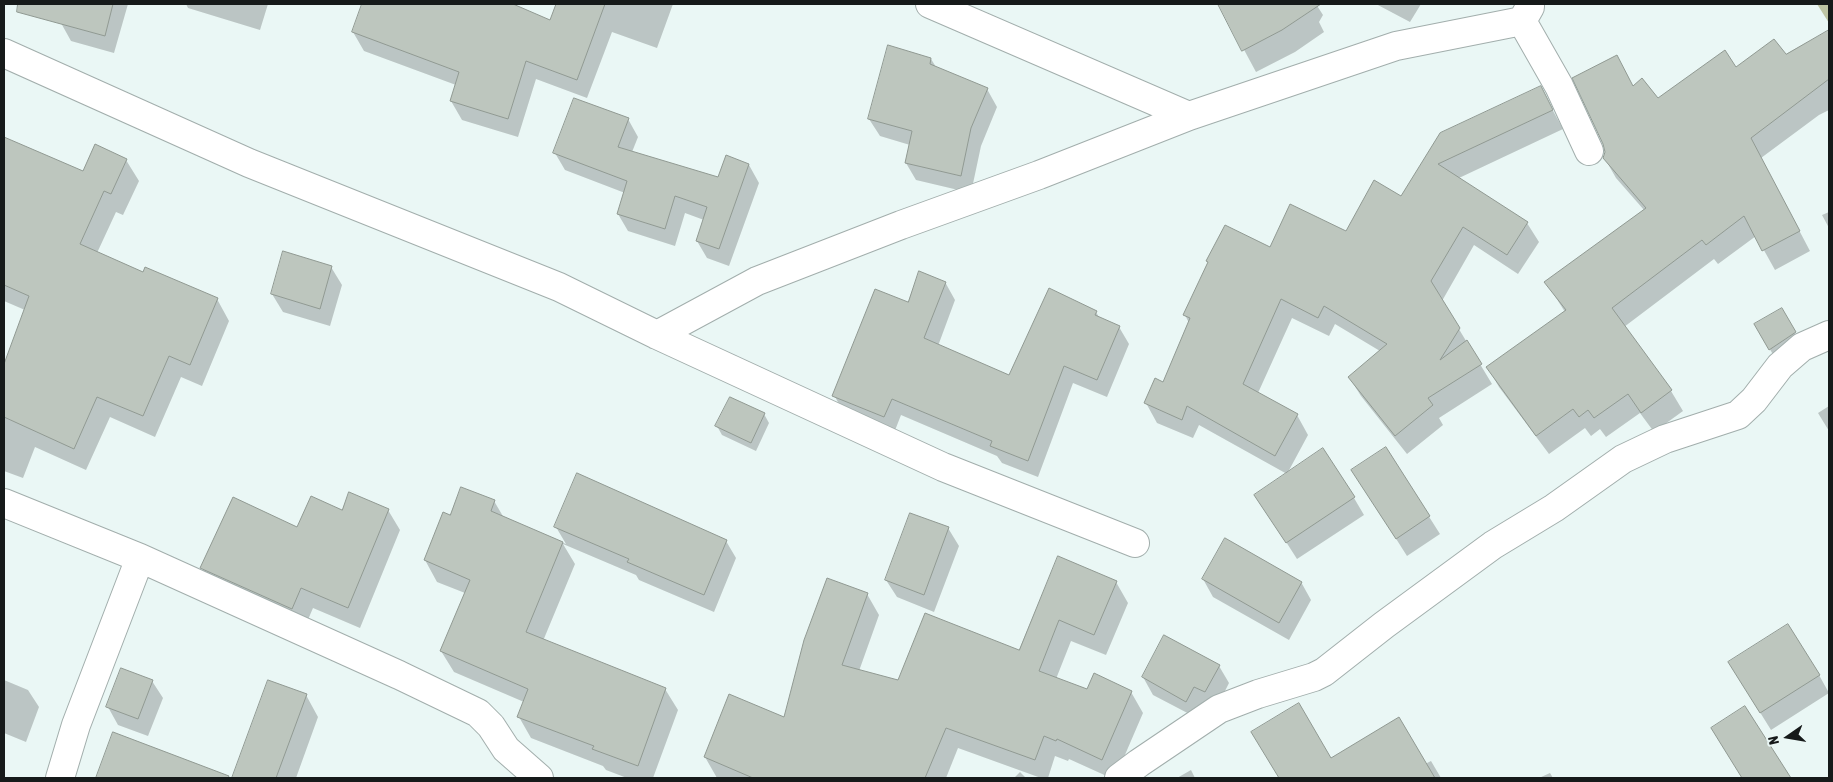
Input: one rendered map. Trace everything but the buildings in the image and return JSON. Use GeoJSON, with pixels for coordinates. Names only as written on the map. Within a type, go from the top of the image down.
{"type":"FeatureCollection","features":[{"type":"Feature","properties":{"kind":"street"},"geometry":{"type":"LineString","coordinates":[[930,4],[1190,116]]}},
{"type":"Feature","properties":{"kind":"street"},"geometry":{"type":"LineString","coordinates":[[658,335],[757,281],[1190,116],[1396,46],[1526,12],[1590,151]]}},
{"type":"Feature","properties":{"kind":"street"},"geometry":{"type":"LineString","coordinates":[[4,53],[249,163],[559,287],[943,467],[1135,543]]}},
{"type":"Feature","properties":{"kind":"street"},"geometry":{"type":"LineString","coordinates":[[1119,778],[1139,762],[1219,709],[1324,672],[1384,625],[1493,545],[1554,508],[1623,459],[1665,438],[1738,415],[1754,400],[1780,366],[1802,347],[1829,335]]}},
{"type":"Feature","properties":{"kind":"street"},"geometry":{"type":"LineString","coordinates":[[4,503],[140,558],[399,675],[478,713],[491,726],[506,748],[539,778]]}},
{"type":"Feature","properties":{"kind":"street"},"geometry":{"type":"LineString","coordinates":[[60,778],[76,725],[140,558]]}},
{"type":"Feature","properties":{"kind":"green space"},"geometry":{"type":"Polygon","coordinates":[[[1817,4],[1829,4],[1829,23],[1817,4]]]}}]}
